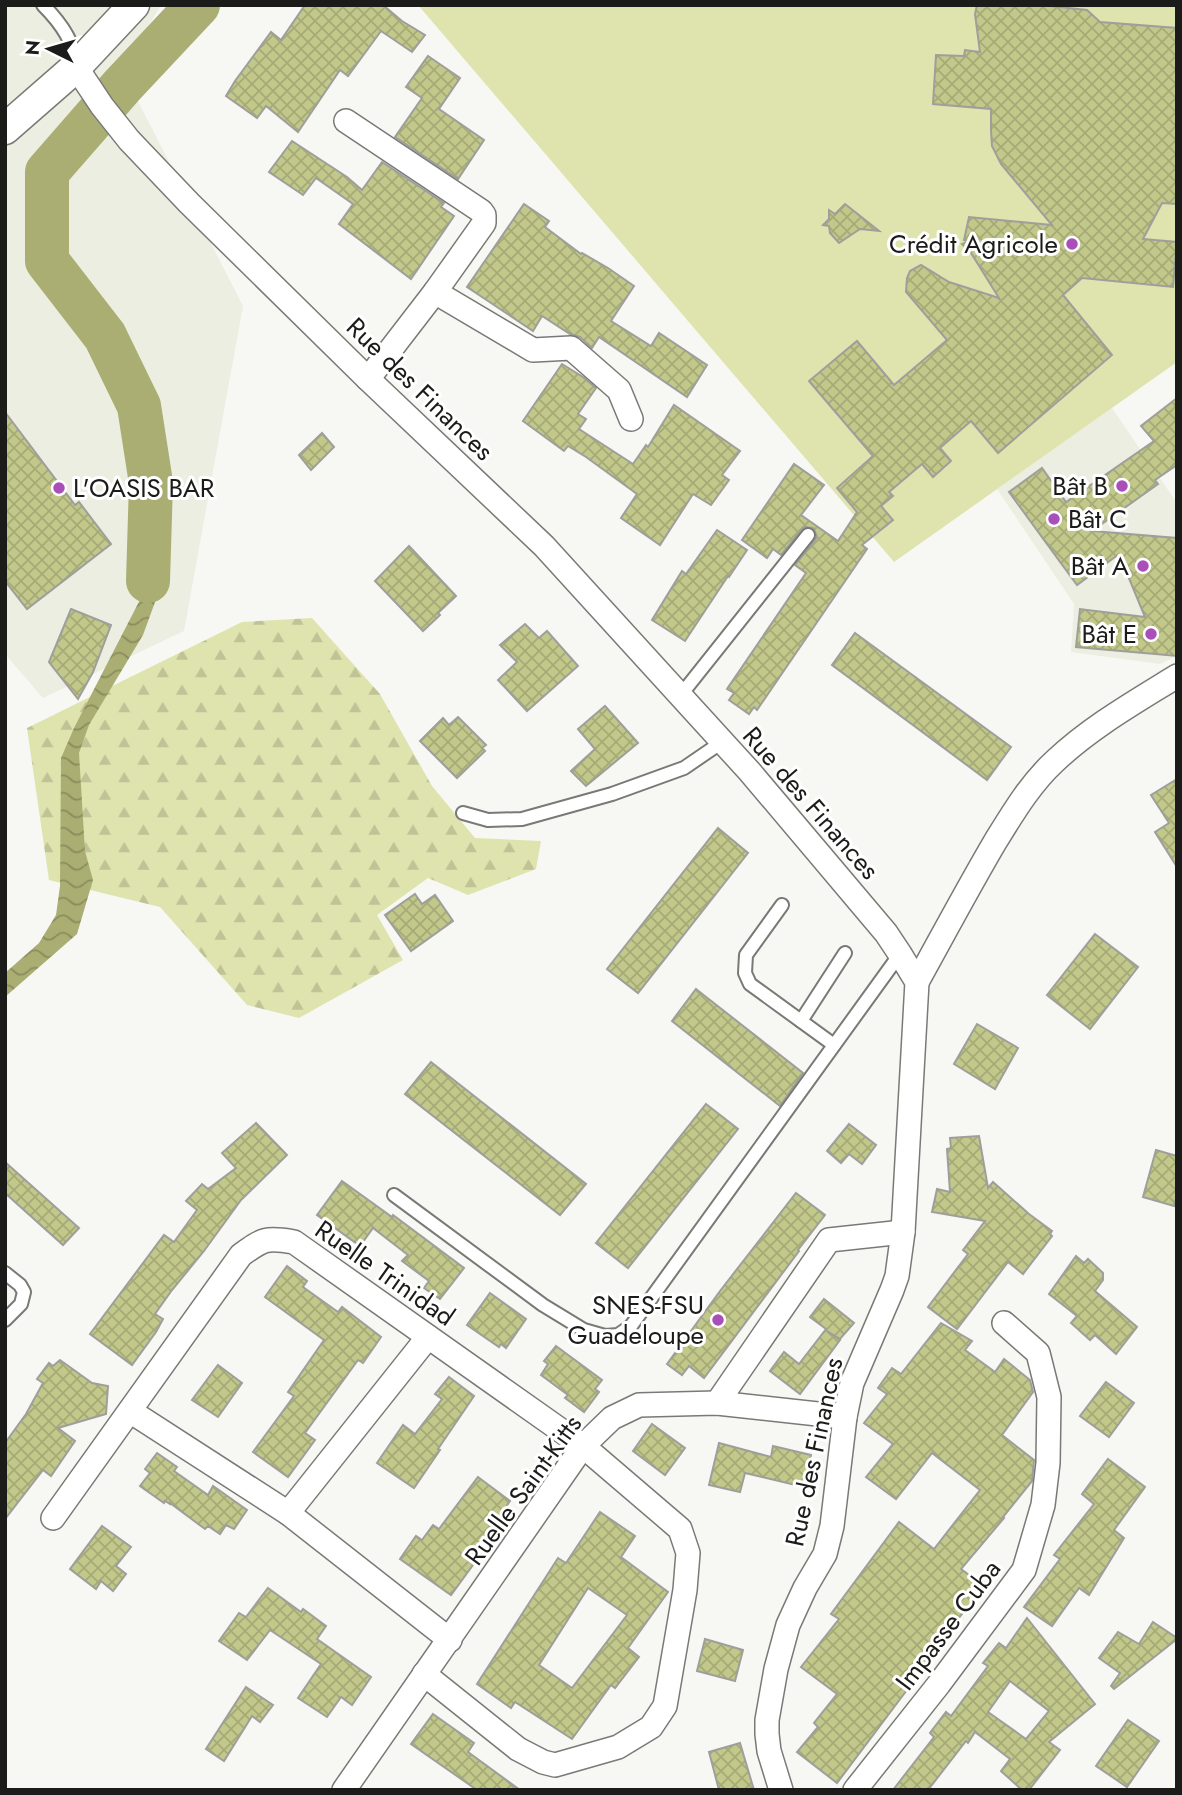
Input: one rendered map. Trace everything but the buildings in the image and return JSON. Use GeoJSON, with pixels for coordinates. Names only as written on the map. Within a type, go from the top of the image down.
{"type":"FeatureCollection","features":[{"type":"Feature","properties":{"kind":"street"},"geometry":{"type":"LineString","coordinates":[[5,129],[76,67],[134,5]]}},
{"type":"Feature","properties":{"kind":"street","name":"Rue des Finances"},"geometry":{"type":"LineString","coordinates":[[76,67],[116,123],[189,203],[368,379],[544,546],[750,772],[886,933],[917,982],[903,1232],[897,1276],[852,1383],[845,1417],[830,1537],[825,1554],[788,1625],[776,1669],[767,1720],[769,1751],[780,1790]]}},
{"type":"Feature","properties":{"kind":"street"},"geometry":{"type":"LineString","coordinates":[[346,121],[484,215],[484,223],[368,379]]}},
{"type":"Feature","properties":{"kind":"street"},"geometry":{"type":"LineString","coordinates":[[435,292],[533,351],[570,348],[619,390],[631,419]]}},
{"type":"Feature","properties":{"kind":"street"},"geometry":{"type":"LineString","coordinates":[[917,982],[979,867],[1034,783],[1083,738],[1117,713],[1177,676]]}},
{"type":"Feature","properties":{"kind":"street"},"geometry":{"type":"LineString","coordinates":[[717,1403],[829,1240],[903,1232]]}},
{"type":"Feature","properties":{"kind":"street","name":"Ruelle Trinidad"},"geometry":{"type":"LineString","coordinates":[[53,1518],[241,1255],[259,1242],[273,1238],[293,1242],[583,1446],[680,1529],[688,1553],[685,1590],[665,1706],[652,1727],[618,1747],[555,1765],[542,1762],[518,1749],[424,1674]]}},
{"type":"Feature","properties":{"kind":"street","name":"Impasse Cuba"},"geometry":{"type":"LineString","coordinates":[[855,1790],[1024,1570],[1043,1504],[1048,1463],[1049,1396],[1038,1353],[1004,1323]]}},
{"type":"Feature","properties":{"kind":"street"},"geometry":{"type":"LineString","coordinates":[[288,1513],[428,1337]]}},
{"type":"Feature","properties":{"kind":"street","name":"Ruelle Saint-Kitts"},"geometry":{"type":"LineString","coordinates":[[344,1790],[583,1446],[612,1418],[639,1405],[717,1403],[845,1417]]}},
{"type":"Feature","properties":{"kind":"street"},"geometry":{"type":"LineString","coordinates":[[130,1410],[288,1513],[450,1640]]}},
{"type":"Feature","properties":{"kind":"lane"},"geometry":{"type":"LineString","coordinates":[[43,5],[60,25],[75,51],[76,67]]}},
{"type":"Feature","properties":{"kind":"lane"},"geometry":{"type":"LineString","coordinates":[[680,696],[808,535]]}},
{"type":"Feature","properties":{"kind":"lane"},"geometry":{"type":"LineString","coordinates":[[463,813],[488,820],[522,818],[599,797],[684,768],[722,742]]}},
{"type":"Feature","properties":{"kind":"lane"},"geometry":{"type":"LineString","coordinates":[[782,905],[746,955],[745,973],[750,984],[834,1045]]}},
{"type":"Feature","properties":{"kind":"lane"},"geometry":{"type":"LineString","coordinates":[[801,1021],[845,953]]}},
{"type":"Feature","properties":{"kind":"lane"},"geometry":{"type":"LineString","coordinates":[[394,1195],[543,1305],[584,1330],[605,1336],[618,1335],[631,1326],[900,954]]}},
{"type":"Feature","properties":{"kind":"lane"},"geometry":{"type":"LineString","coordinates":[[5,1273],[24,1292],[21,1304],[5,1320]]}},
{"type":"Feature","properties":{"kind":"shaded area"},"geometry":{"type":"Polygon","coordinates":[[[5,5],[161,5],[122,70],[243,306],[184,631],[43,698],[5,654],[5,5]]]}},
{"type":"Feature","properties":{"kind":"shaded area"},"geometry":{"type":"Polygon","coordinates":[[[1112,408],[1177,503],[1177,656],[1160,664],[1071,652],[1074,604],[997,489],[1112,408]]]}},
{"type":"Feature","properties":{"kind":"green space"},"geometry":{"type":"Polygon","coordinates":[[[418,5],[1177,5],[1177,362],[894,562],[418,5]]]}},
{"type":"Feature","properties":{"kind":"green space"},"geometry":{"type":"Polygon","coordinates":[[[312,618],[380,694],[432,786],[475,838],[541,841],[536,869],[468,895],[428,878],[377,915],[403,960],[299,1018],[247,1005],[160,907],[49,880],[27,728],[242,622],[312,618]]]}},
{"type":"Feature","properties":{"kind":"water"},"geometry":{"type":"Polygon","coordinates":[[[132,371],[154,417],[168,466],[171,518],[169,564],[143,635],[89,725],[79,753],[85,851],[93,880],[77,934],[5,997],[5,973],[39,943],[56,915],[60,886],[61,758],[143,594],[150,527],[151,483],[133,401],[117,381],[132,371]]]}},
{"type":"Feature","properties":{"kind":"waterway"},"geometry":{"type":"LineString","coordinates":[[148,581],[151,483],[139,406],[105,336],[47,261],[47,172],[198,5]]}},
{"type":"Feature","properties":{"kind":"place","name":"Crédit Agricole"},"geometry":{"type":"Point","coordinates":[1072,244]}},
{"type":"Feature","properties":{"kind":"place","name":"Bât B"},"geometry":{"type":"Point","coordinates":[1122,486]}},
{"type":"Feature","properties":{"kind":"place","name":"L'OASIS BAR"},"geometry":{"type":"Point","coordinates":[59,488]}},
{"type":"Feature","properties":{"kind":"place","name":"Bât C"},"geometry":{"type":"Point","coordinates":[1054,519]}},
{"type":"Feature","properties":{"kind":"place","name":"Bât A"},"geometry":{"type":"Point","coordinates":[1143,566]}},
{"type":"Feature","properties":{"kind":"place","name":"Bât E"},"geometry":{"type":"Point","coordinates":[1151,634]}},
{"type":"Feature","properties":{"kind":"place","name":"SNES-FSU Guadeloupe"},"geometry":{"type":"Point","coordinates":[718,1320]}}]}
